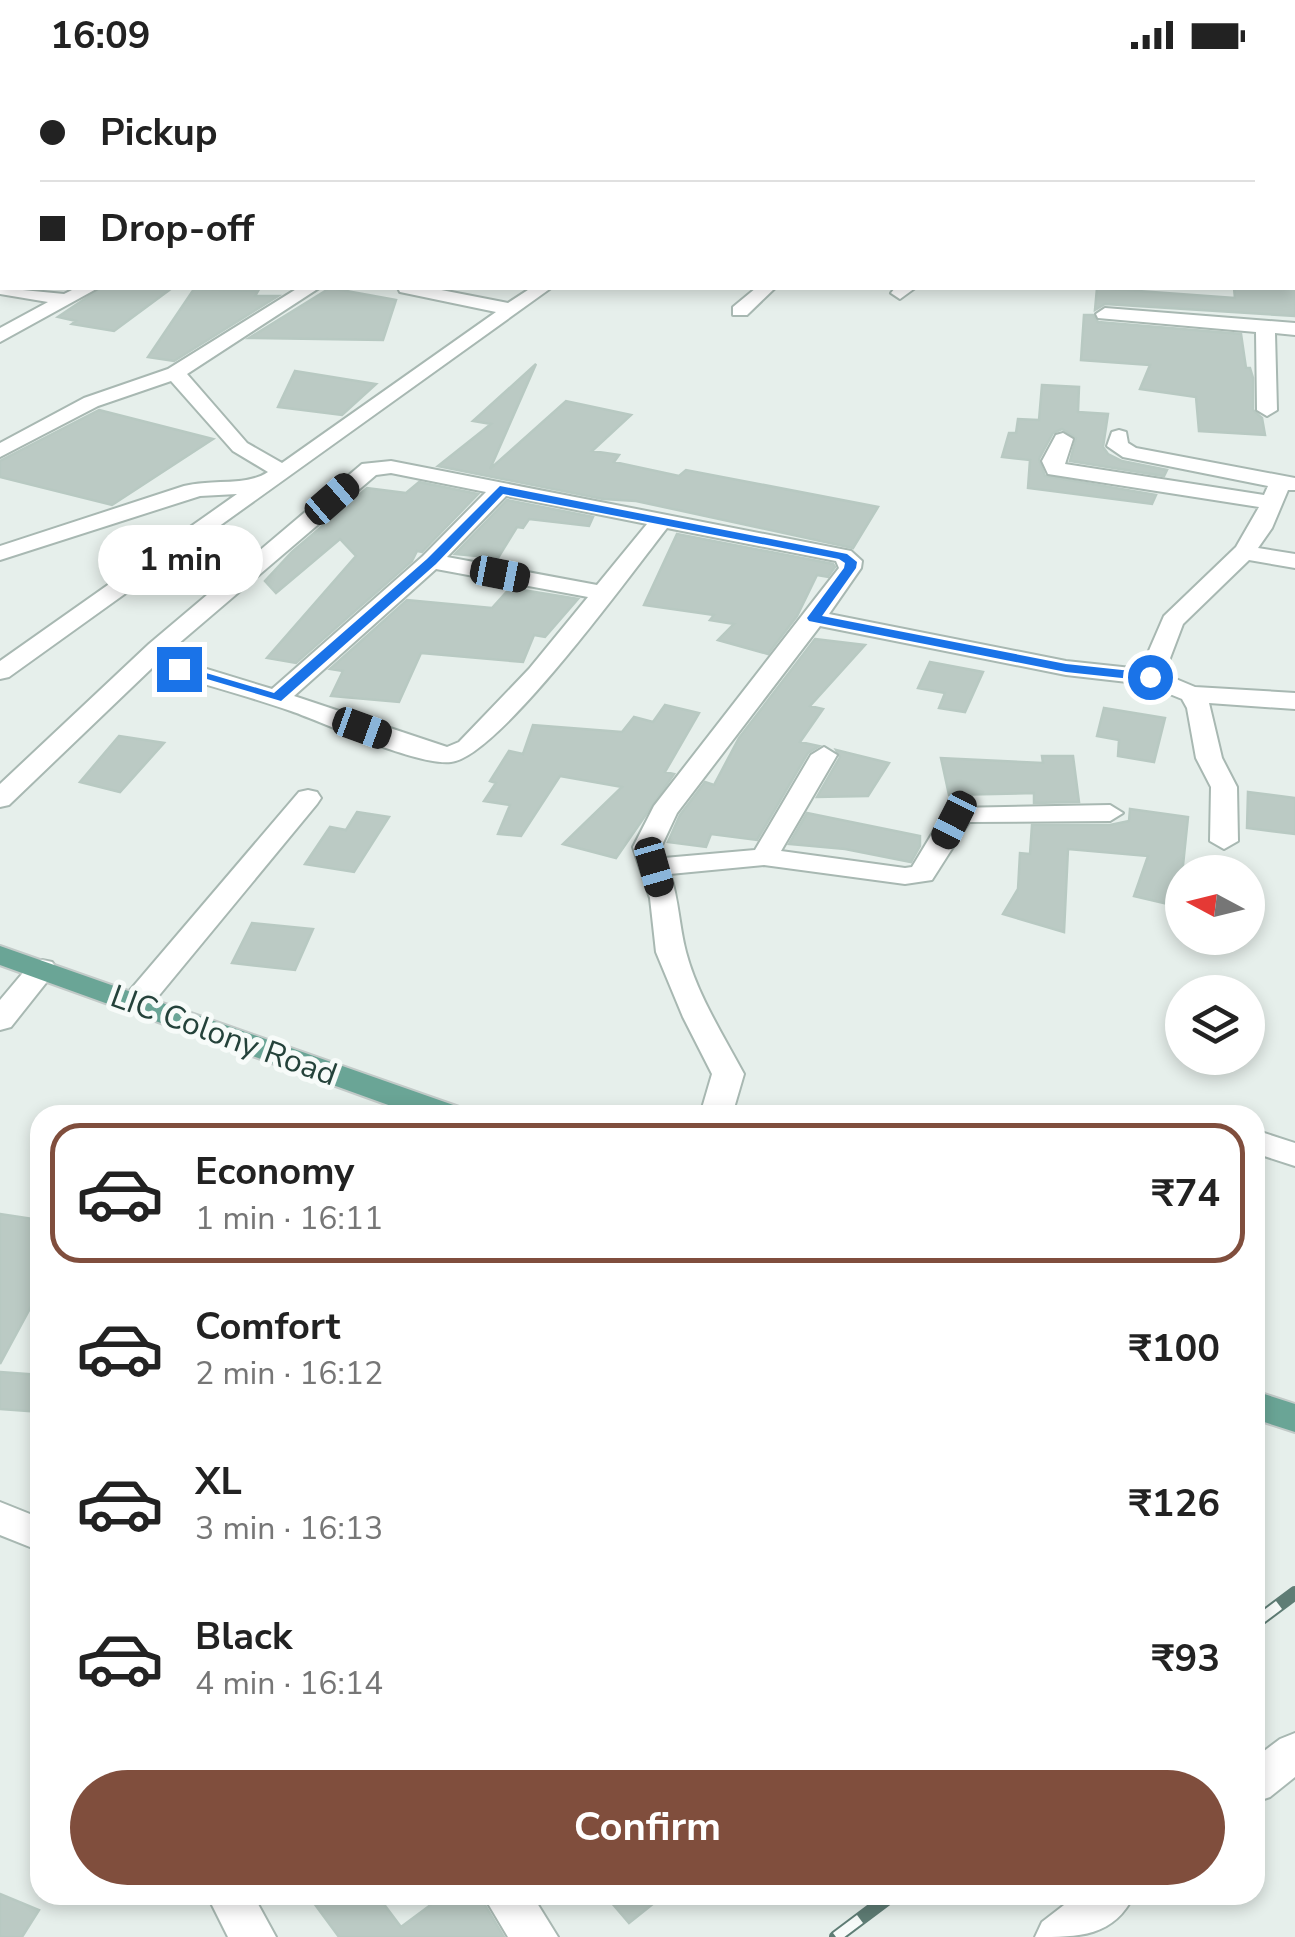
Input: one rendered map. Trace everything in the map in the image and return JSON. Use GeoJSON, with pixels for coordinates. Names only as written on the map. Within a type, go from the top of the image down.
{"type":"FeatureCollection","features":[{"type":"Feature","properties":{"kind":"main road","name":"LIC Colony Road"},"geometry":{"type":"LineString","coordinates":[[0,955],[420,1105]]}},
{"type":"Feature","properties":{"kind":"main road"},"geometry":{"type":"LineString","coordinates":[[1265,1408],[1295,1418]]}},
{"type":"Feature","properties":{"kind":"street"},"geometry":{"type":"LineString","coordinates":[[11,290],[66,300]]}},
{"type":"Feature","properties":{"kind":"street"},"geometry":{"type":"LineString","coordinates":[[0,336],[85,290]]}},
{"type":"Feature","properties":{"kind":"street"},"geometry":{"type":"LineString","coordinates":[[0,451],[72,411],[175,373],[307,290]]}},
{"type":"Feature","properties":{"kind":"street"},"geometry":{"type":"LineString","coordinates":[[424,290],[512,310]]}},
{"type":"Feature","properties":{"kind":"street"},"geometry":{"type":"LineString","coordinates":[[0,672],[539,290]]}},
{"type":"Feature","properties":{"kind":"street"},"geometry":{"type":"LineString","coordinates":[[740,310],[764,290]]}},
{"type":"Feature","properties":{"kind":"street"},"geometry":{"type":"LineString","coordinates":[[1105,314],[1295,329]]}},
{"type":"Feature","properties":{"kind":"street"},"geometry":{"type":"LineString","coordinates":[[1265,327],[1268,410]]}},
{"type":"Feature","properties":{"kind":"street"},"geometry":{"type":"LineString","coordinates":[[175,373],[240,447],[281,471]]}},
{"type":"Feature","properties":{"kind":"street"},"geometry":{"type":"LineString","coordinates":[[1119,436],[1117,446],[1130,453],[1282,490]]}},
{"type":"Feature","properties":{"kind":"street"},"geometry":{"type":"LineString","coordinates":[[1063,439],[1053,462],[1056,469],[1282,490]]}},
{"type":"Feature","properties":{"kind":"street"},"geometry":{"type":"LineString","coordinates":[[0,799],[147,659],[370,469],[391,466],[843,556],[851,562],[814,618],[664,812],[647,847],[671,952],[728,1074],[719,1105]]}},
{"type":"Feature","properties":{"kind":"street"},"geometry":{"type":"LineString","coordinates":[[0,553],[192,490],[211,486],[256,488]]}},
{"type":"Feature","properties":{"kind":"street"},"geometry":{"type":"LineString","coordinates":[[276,698],[431,561],[500,490]]}},
{"type":"Feature","properties":{"kind":"street"},"geometry":{"type":"LineString","coordinates":[[1150,677],[1172,620],[1244,552],[1282,490]]}},
{"type":"Feature","properties":{"kind":"street"},"geometry":{"type":"LineString","coordinates":[[147,659],[276,698],[432,753],[450,755],[468,747],[538,674],[660,522]]}},
{"type":"Feature","properties":{"kind":"street"},"geometry":{"type":"LineString","coordinates":[[1244,552],[1295,561]]}},
{"type":"Feature","properties":{"kind":"street"},"geometry":{"type":"LineString","coordinates":[[431,561],[604,593]]}},
{"type":"Feature","properties":{"kind":"street"},"geometry":{"type":"LineString","coordinates":[[814,618],[1066,668],[1150,677],[1191,694],[1295,701]]}},
{"type":"Feature","properties":{"kind":"street"},"geometry":{"type":"LineString","coordinates":[[1191,694],[1200,708],[1209,758],[1224,786],[1224,841]]}},
{"type":"Feature","properties":{"kind":"street"},"geometry":{"type":"LineString","coordinates":[[764,857],[824,756]]}},
{"type":"Feature","properties":{"kind":"street"},"geometry":{"type":"LineString","coordinates":[[136,1003],[308,798]]}},
{"type":"Feature","properties":{"kind":"street"},"geometry":{"type":"LineString","coordinates":[[654,867],[764,857],[905,876],[922,874],[954,820],[964,814],[1110,813]]}},
{"type":"Feature","properties":{"kind":"street"},"geometry":{"type":"LineString","coordinates":[[0,1020],[42,969]]}},
{"type":"Feature","properties":{"kind":"street"},"geometry":{"type":"LineString","coordinates":[[1265,1144],[1295,1154]]}},
{"type":"Feature","properties":{"kind":"street"},"geometry":{"type":"LineString","coordinates":[[0,1518],[30,1531]]}},
{"type":"Feature","properties":{"kind":"street"},"geometry":{"type":"LineString","coordinates":[[1265,1776],[1295,1752]]}},
{"type":"Feature","properties":{"kind":"street"},"geometry":{"type":"LineString","coordinates":[[235,1905],[253,1937]]}},
{"type":"Feature","properties":{"kind":"street"},"geometry":{"type":"LineString","coordinates":[[512,1905],[535,1937]]}},
{"type":"Feature","properties":{"kind":"street"},"geometry":{"type":"LineString","coordinates":[[1058,1937],[1099,1905]]}},
{"type":"Feature","properties":{"kind":"building"},"geometry":{"type":"Polygon","coordinates":[[[98,290],[169,290],[114,331],[72,324],[76,321],[58,317],[98,290]]]}},
{"type":"Feature","properties":{"kind":"building"},"geometry":{"type":"Polygon","coordinates":[[[193,290],[258,291],[255,296],[278,296],[174,361],[148,357],[193,290]]]}},
{"type":"Feature","properties":{"kind":"building"},"geometry":{"type":"Polygon","coordinates":[[[327,290],[396,300],[383,340],[249,338],[327,290]]]}},
{"type":"Feature","properties":{"kind":"building"},"geometry":{"type":"Polygon","coordinates":[[[1097,290],[1235,298],[1234,290],[1295,290],[1295,316],[1105,304],[1095,310],[1097,290]]]}},
{"type":"Feature","properties":{"kind":"building"},"geometry":{"type":"Polygon","coordinates":[[[1084,315],[1093,315],[1098,322],[1241,334],[1246,368],[1250,368],[1253,378],[1253,410],[1262,418],[1265,435],[1199,431],[1196,397],[1140,389],[1150,365],[1081,360],[1084,315]]]}},
{"type":"Feature","properties":{"kind":"building"},"geometry":{"type":"Polygon","coordinates":[[[536,364],[490,469],[566,401],[631,415],[592,451],[619,455],[614,462],[679,476],[686,470],[878,507],[853,548],[636,501],[603,499],[438,466],[491,424],[473,421],[536,364]]]}},
{"type":"Feature","properties":{"kind":"building"},"geometry":{"type":"Polygon","coordinates":[[[295,371],[376,384],[342,415],[278,407],[295,371]]]}},
{"type":"Feature","properties":{"kind":"building"},"geometry":{"type":"Polygon","coordinates":[[[1042,385],[1079,387],[1078,412],[1108,414],[1103,447],[1108,454],[1122,461],[1167,470],[1164,476],[1070,461],[1076,438],[1062,429],[1053,433],[1039,459],[1045,476],[1156,495],[1152,504],[1028,488],[1030,460],[1002,457],[1009,433],[1016,433],[1018,419],[1039,420],[1042,385]]]}},
{"type":"Feature","properties":{"kind":"building"},"geometry":{"type":"Polygon","coordinates":[[[99,410],[213,439],[112,505],[0,477],[0,461],[99,410]]]}},
{"type":"Feature","properties":{"kind":"building"},"geometry":{"type":"Polygon","coordinates":[[[419,482],[478,494],[422,552],[417,551],[412,561],[296,663],[267,658],[356,556],[340,539],[276,593],[265,581],[292,552],[367,488],[406,493],[419,482]]]}},
{"type":"Feature","properties":{"kind":"building"},"geometry":{"type":"Polygon","coordinates":[[[507,500],[593,517],[589,526],[529,519],[523,528],[517,527],[498,558],[455,554],[507,500]]]}},
{"type":"Feature","properties":{"kind":"building"},"geometry":{"type":"Polygon","coordinates":[[[677,534],[835,567],[828,577],[817,575],[797,616],[768,654],[718,640],[734,624],[710,620],[714,615],[644,605],[677,534]]]}},
{"type":"Feature","properties":{"kind":"building"},"geometry":{"type":"Polygon","coordinates":[[[510,588],[578,599],[545,637],[534,635],[523,662],[421,653],[399,702],[331,696],[343,671],[330,669],[407,600],[492,608],[510,588]]]}},
{"type":"Feature","properties":{"kind":"building"},"geometry":{"type":"Polygon","coordinates":[[[815,639],[865,645],[810,706],[823,709],[800,742],[819,746],[808,753],[757,840],[711,834],[706,847],[668,842],[680,815],[705,782],[714,785],[739,738],[815,639]]]}},
{"type":"Feature","properties":{"kind":"building"},"geometry":{"type":"Polygon","coordinates":[[[930,662],[983,672],[965,712],[939,708],[945,693],[918,688],[930,662]]]}},
{"type":"Feature","properties":{"kind":"building"},"geometry":{"type":"Polygon","coordinates":[[[665,705],[699,713],[665,772],[674,774],[616,858],[563,844],[622,787],[560,776],[521,836],[498,834],[510,805],[484,801],[496,783],[490,781],[509,751],[523,754],[533,725],[622,732],[634,717],[653,722],[665,705]]]}},
{"type":"Feature","properties":{"kind":"building"},"geometry":{"type":"Polygon","coordinates":[[[1104,708],[1165,718],[1154,762],[1118,756],[1119,740],[1097,736],[1104,708]]]}},
{"type":"Feature","properties":{"kind":"building"},"geometry":{"type":"Polygon","coordinates":[[[119,736],[164,743],[120,792],[80,782],[119,736]]]}},
{"type":"Feature","properties":{"kind":"building"},"geometry":{"type":"Polygon","coordinates":[[[836,750],[889,763],[868,796],[817,797],[840,757],[836,750]]]}},
{"type":"Feature","properties":{"kind":"building"},"geometry":{"type":"Polygon","coordinates":[[[1042,756],[1073,756],[1079,802],[1034,803],[1034,793],[949,795],[941,758],[1043,763],[1042,756]]]}},
{"type":"Feature","properties":{"kind":"building"},"geometry":{"type":"Polygon","coordinates":[[[1248,792],[1295,798],[1295,834],[1247,828],[1248,792]]]}},
{"type":"Feature","properties":{"kind":"building"},"geometry":{"type":"Polygon","coordinates":[[[1130,809],[1188,817],[1184,855],[1165,855],[1165,903],[1134,896],[1148,856],[1068,849],[1064,932],[1003,914],[1018,889],[1020,853],[1030,854],[1032,825],[1110,825],[1129,821],[1130,809]]]}},
{"type":"Feature","properties":{"kind":"building"},"geometry":{"type":"Polygon","coordinates":[[[357,812],[389,817],[354,872],[305,864],[330,827],[346,830],[357,812]]]}},
{"type":"Feature","properties":{"kind":"building"},"geometry":{"type":"Polygon","coordinates":[[[807,813],[920,836],[920,846],[911,862],[845,849],[789,844],[807,813]]]}},
{"type":"Feature","properties":{"kind":"building"},"geometry":{"type":"Polygon","coordinates":[[[252,923],[313,929],[295,970],[232,963],[252,923]]]}},
{"type":"Feature","properties":{"kind":"building"},"geometry":{"type":"Polygon","coordinates":[[[0,1214],[30,1218],[30,1308],[0,1364],[0,1214]]]}},
{"type":"Feature","properties":{"kind":"building"},"geometry":{"type":"Polygon","coordinates":[[[0,1372],[30,1374],[30,1411],[0,1409],[0,1372]]]}},
{"type":"Feature","properties":{"kind":"building"},"geometry":{"type":"Polygon","coordinates":[[[0,1894],[39,1910],[22,1937],[0,1937],[0,1894]]]}},
{"type":"Feature","properties":{"kind":"building"},"geometry":{"type":"Polygon","coordinates":[[[315,1905],[384,1905],[401,1927],[431,1905],[485,1905],[504,1937],[339,1937],[315,1905]]]}},
{"type":"Feature","properties":{"kind":"building"},"geometry":{"type":"Polygon","coordinates":[[[614,1905],[652,1905],[629,1923],[614,1905]]]}},
{"type":"Feature","properties":{"kind":"railway"},"geometry":{"type":"LineString","coordinates":[[1265,1616],[1295,1593]]}},
{"type":"Feature","properties":{"kind":"railway"},"geometry":{"type":"LineString","coordinates":[[836,1937],[879,1905]]}},
{"type":"Feature","properties":{"kind":"route"},"geometry":{"type":"LineString","coordinates":[[179,669],[276,698],[431,561],[500,490],[843,556],[851,562],[850,568],[814,618],[898,638],[1066,668],[1150,677]]}}]}
